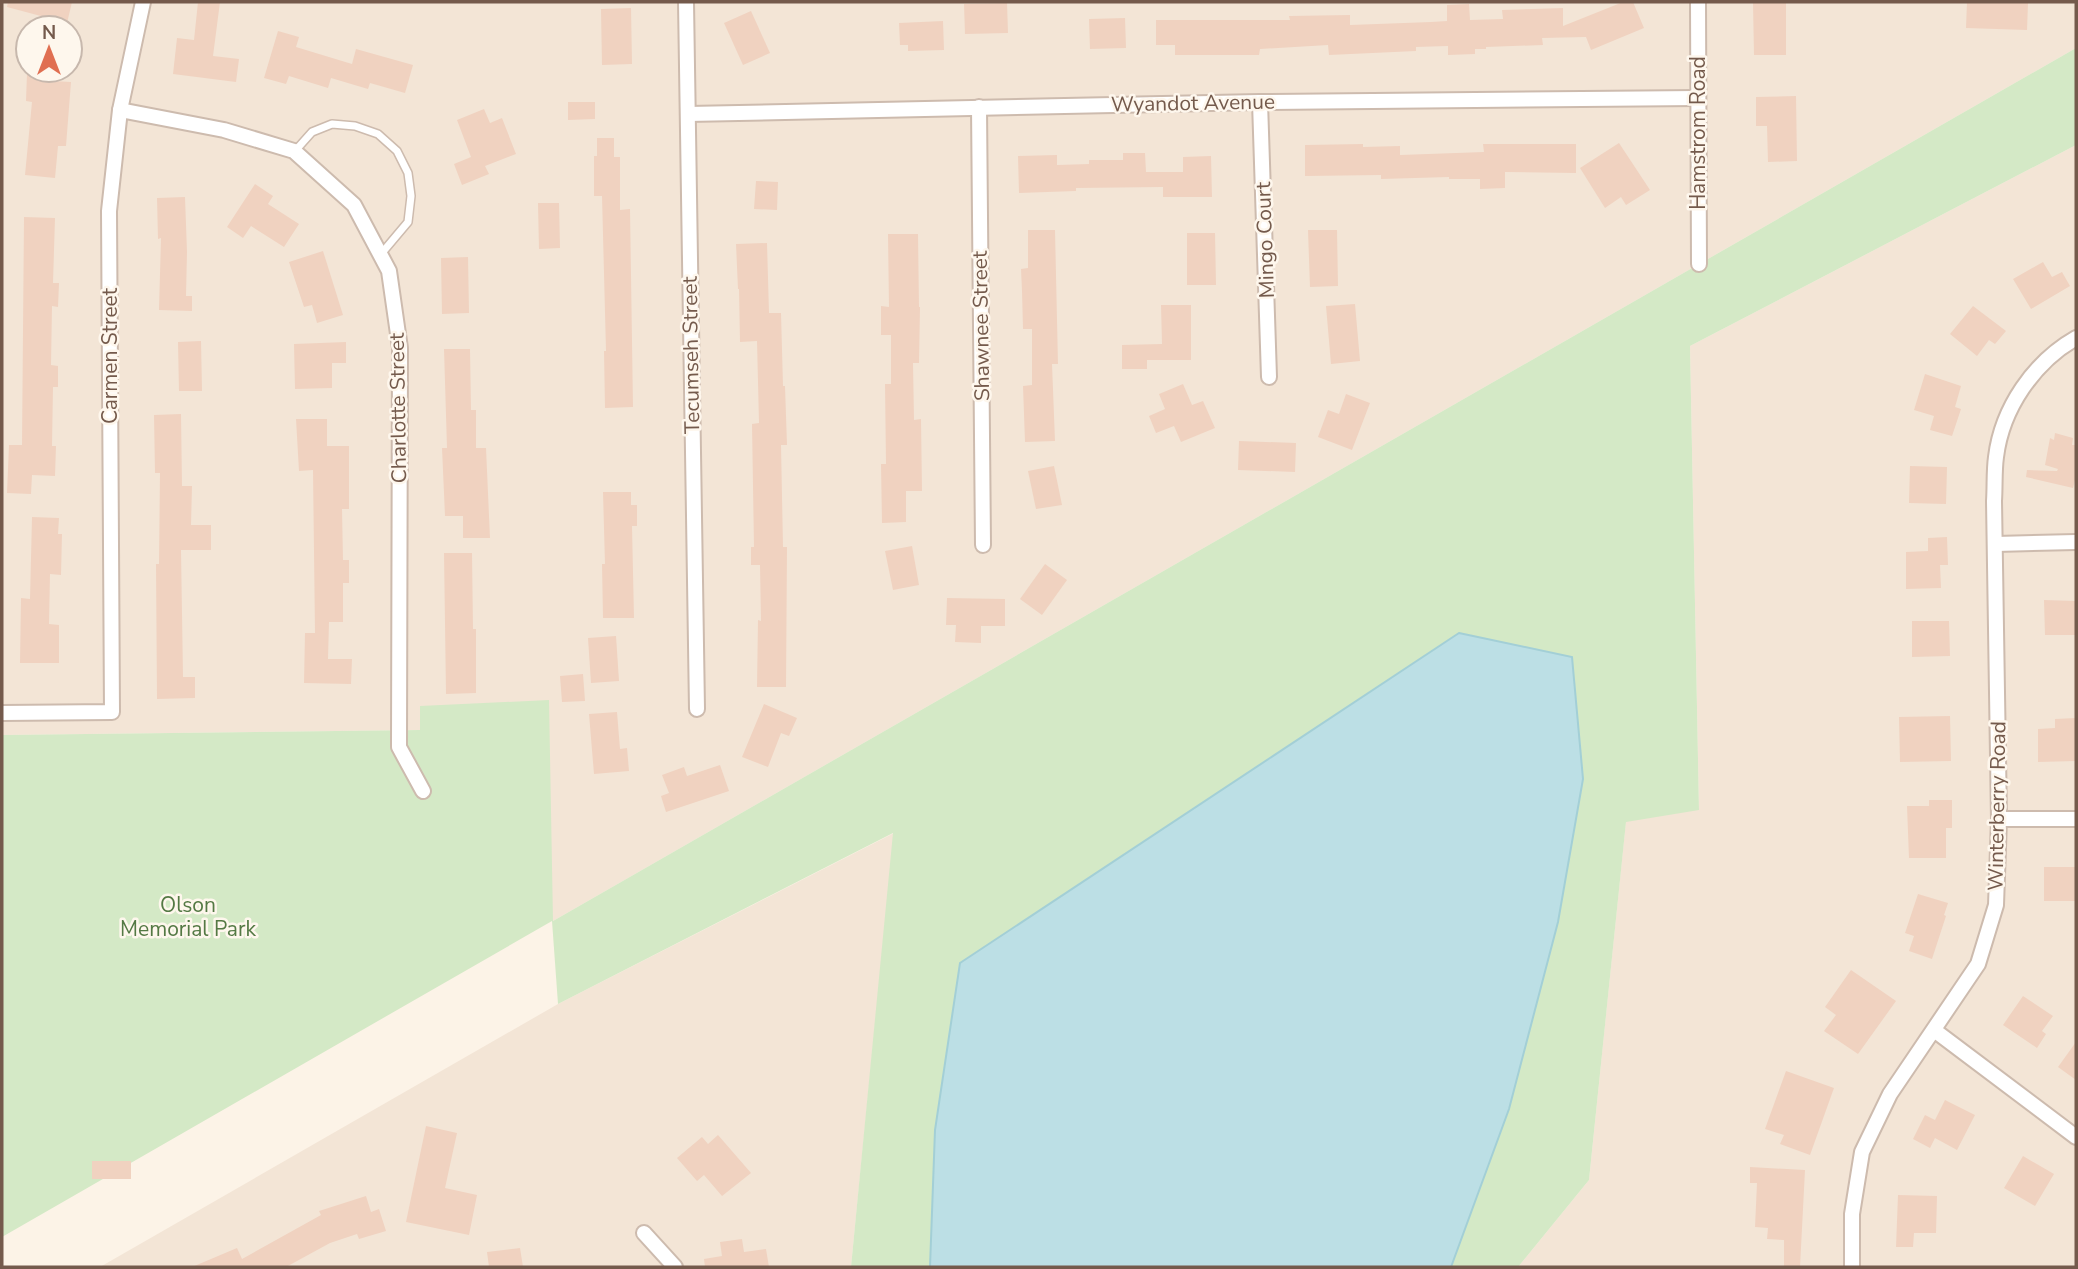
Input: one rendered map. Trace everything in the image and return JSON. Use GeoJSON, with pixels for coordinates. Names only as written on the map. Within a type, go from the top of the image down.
{"type":"FeatureCollection","features":[{"type":"Feature","properties":{"kind":"street","name":"Carmen Street"},"geometry":{"type":"LineString","coordinates":[[2,713],[112,712],[108,211],[120,110],[143,2]]}},
{"type":"Feature","properties":{"kind":"street","name":"Tecumseh Street"},"geometry":{"type":"LineString","coordinates":[[686,2],[697,709]]}},
{"type":"Feature","properties":{"kind":"street","name":"Hamstrom Road"},"geometry":{"type":"LineString","coordinates":[[1698,2],[1699,264]]}},
{"type":"Feature","properties":{"kind":"street","name":"Wyandot Avenue"},"geometry":{"type":"LineString","coordinates":[[688,114],[1260,102],[1698,98]]}},
{"type":"Feature","properties":{"kind":"street","name":"Mingo Court"},"geometry":{"type":"LineString","coordinates":[[1260,102],[1269,377]]}},
{"type":"Feature","properties":{"kind":"street","name":"Shawnee Street"},"geometry":{"type":"LineString","coordinates":[[979,107],[984,545]]}},
{"type":"Feature","properties":{"kind":"street","name":"Charlotte Street"},"geometry":{"type":"LineString","coordinates":[[120,110],[224,130],[294,151],[354,205],[389,271],[400,348],[400,747],[423,791]]}},
{"type":"Feature","properties":{"kind":"street","name":"Winterberry Road"},"geometry":{"type":"LineString","coordinates":[[1852,1267],[1852,1214],[1862,1152],[1890,1094],[1978,964],[1996,905],[1999,819],[1996,456],[2007,411],[2032,375],[2061,346],[2076,338]]}},
{"type":"Feature","properties":{"kind":"street"},"geometry":{"type":"LineString","coordinates":[[1996,544],[2076,542]]}},
{"type":"Feature","properties":{"kind":"street"},"geometry":{"type":"LineString","coordinates":[[1999,819],[2076,819]]}},
{"type":"Feature","properties":{"kind":"street"},"geometry":{"type":"LineString","coordinates":[[1934,1030],[2076,1137]]}},
{"type":"Feature","properties":{"kind":"street"},"geometry":{"type":"LineString","coordinates":[[644,1233],[674,1267]]}},
{"type":"Feature","properties":{"kind":"lane"},"geometry":{"type":"LineString","coordinates":[[294,151],[312,132],[332,124],[355,126],[378,134],[397,151],[408,173],[411,196],[408,222],[380,254]]}},
{"type":"Feature","properties":{"kind":"shaded area"},"geometry":{"type":"Polygon","coordinates":[[[2,2],[2076,2],[2076,48],[553,921],[420,706],[420,730],[2,735],[2,2]]]}},
{"type":"Feature","properties":{"kind":"shaded area"},"geometry":{"type":"Polygon","coordinates":[[[2076,145],[2076,1267],[1518,1267],[1589,1180],[1626,821],[1699,809],[1690,346],[2076,145]]]}},
{"type":"Feature","properties":{"kind":"shaded area"},"geometry":{"type":"Polygon","coordinates":[[[894,833],[851,1267],[100,1267],[558,1004],[894,833]]]}},
{"type":"Feature","properties":{"kind":"green space","name":"Olson Memorial Park"},"geometry":{"type":"Polygon","coordinates":[[[2076,48],[2076,145],[1690,346],[1699,810],[1626,822],[1589,1180],[1518,1267],[851,1267],[893,833],[558,1004],[552,921],[2,1237],[2,735],[420,730],[420,706],[549,700],[553,921],[2076,48]]]}},
{"type":"Feature","properties":{"kind":"water"},"geometry":{"type":"Polygon","coordinates":[[[1459,633],[1572,657],[1583,779],[1558,922],[1509,1109],[1451,1267],[930,1267],[935,1130],[960,963],[1459,633]]]}},
{"type":"Feature","properties":{"kind":"building"},"geometry":{"type":"Polygon","coordinates":[[[8,2],[72,2],[69,14],[33,14],[7,7],[8,2]]]}},
{"type":"Feature","properties":{"kind":"building"},"geometry":{"type":"Polygon","coordinates":[[[198,2],[220,2],[213,56],[239,59],[236,82],[173,74],[177,38],[194,40],[198,2]]]}},
{"type":"Feature","properties":{"kind":"building"},"geometry":{"type":"Polygon","coordinates":[[[1623,2],[1633,2],[1644,28],[1591,50],[1586,37],[1542,38],[1543,45],[1486,47],[1475,49],[1475,54],[1448,55],[1448,46],[1416,47],[1416,51],[1329,55],[1328,45],[1260,49],[1259,55],[1175,55],[1175,45],[1156,45],[1156,20],[1290,20],[1289,16],[1350,15],[1350,25],[1431,22],[1447,21],[1447,5],[1469,4],[1470,20],[1503,19],[1502,10],[1563,8],[1563,26],[1623,2]]]}},
{"type":"Feature","properties":{"kind":"building"},"geometry":{"type":"Polygon","coordinates":[[[1753,2],[1786,2],[1786,55],[1754,55],[1753,2]]]}},
{"type":"Feature","properties":{"kind":"building"},"geometry":{"type":"Polygon","coordinates":[[[1967,2],[2028,3],[2027,30],[1966,28],[1967,2]]]}},
{"type":"Feature","properties":{"kind":"building"},"geometry":{"type":"Polygon","coordinates":[[[1007,3],[1008,33],[965,34],[964,4],[1007,3]]]}},
{"type":"Feature","properties":{"kind":"building"},"geometry":{"type":"Polygon","coordinates":[[[631,8],[632,64],[602,65],[601,9],[631,8]]]}},
{"type":"Feature","properties":{"kind":"building"},"geometry":{"type":"Polygon","coordinates":[[[751,11],[770,53],[743,65],[724,23],[751,11]]]}},
{"type":"Feature","properties":{"kind":"building"},"geometry":{"type":"Polygon","coordinates":[[[1125,18],[1126,48],[1090,49],[1089,19],[1125,18]]]}},
{"type":"Feature","properties":{"kind":"building"},"geometry":{"type":"Polygon","coordinates":[[[943,21],[944,50],[908,51],[908,45],[900,45],[899,23],[943,21]]]}},
{"type":"Feature","properties":{"kind":"building"},"geometry":{"type":"Polygon","coordinates":[[[278,31],[299,37],[296,47],[352,64],[356,49],[413,65],[405,93],[370,83],[368,89],[331,78],[328,88],[289,76],[286,84],[264,78],[278,31]]]}},
{"type":"Feature","properties":{"kind":"building"},"geometry":{"type":"Polygon","coordinates":[[[27,84],[71,84],[66,146],[58,146],[55,178],[25,175],[32,102],[26,101],[27,84]]]}},
{"type":"Feature","properties":{"kind":"building"},"geometry":{"type":"Polygon","coordinates":[[[1796,96],[1797,161],[1768,162],[1767,126],[1756,126],[1756,97],[1796,96]]]}},
{"type":"Feature","properties":{"kind":"building"},"geometry":{"type":"Polygon","coordinates":[[[568,102],[595,102],[595,119],[568,120],[568,102]]]}},
{"type":"Feature","properties":{"kind":"building"},"geometry":{"type":"Polygon","coordinates":[[[484,109],[490,123],[502,118],[516,154],[485,166],[489,174],[462,185],[454,164],[471,157],[457,120],[484,109]]]}},
{"type":"Feature","properties":{"kind":"building"},"geometry":{"type":"Polygon","coordinates":[[[597,138],[614,138],[614,157],[620,157],[620,210],[630,209],[633,407],[605,408],[602,196],[594,196],[597,138]]]}},
{"type":"Feature","properties":{"kind":"building"},"geometry":{"type":"Polygon","coordinates":[[[1619,143],[1650,190],[1626,205],[1621,197],[1605,208],[1580,168],[1619,143]]]}},
{"type":"Feature","properties":{"kind":"building"},"geometry":{"type":"Polygon","coordinates":[[[1363,144],[1363,147],[1400,146],[1400,155],[1484,152],[1483,144],[1576,144],[1576,173],[1505,172],[1505,188],[1480,189],[1480,179],[1381,179],[1381,175],[1305,176],[1305,145],[1363,144]]]}},
{"type":"Feature","properties":{"kind":"building"},"geometry":{"type":"Polygon","coordinates":[[[1123,153],[1145,153],[1146,172],[1183,172],[1183,157],[1211,156],[1212,197],[1163,197],[1163,187],[1076,188],[1076,191],[1019,193],[1018,156],[1057,155],[1057,165],[1089,164],[1089,160],[1123,160],[1123,153]]]}},
{"type":"Feature","properties":{"kind":"building"},"geometry":{"type":"Polygon","coordinates":[[[756,181],[778,182],[777,210],[754,209],[756,181]]]}},
{"type":"Feature","properties":{"kind":"building"},"geometry":{"type":"Polygon","coordinates":[[[255,184],[273,196],[268,204],[299,224],[284,247],[251,226],[243,238],[227,227],[255,184]]]}},
{"type":"Feature","properties":{"kind":"building"},"geometry":{"type":"Polygon","coordinates":[[[185,197],[186,296],[192,296],[192,311],[159,310],[161,238],[158,239],[157,198],[185,197]]]}},
{"type":"Feature","properties":{"kind":"building"},"geometry":{"type":"Polygon","coordinates":[[[538,203],[559,203],[560,248],[539,249],[538,203]]]}},
{"type":"Feature","properties":{"kind":"building"},"geometry":{"type":"Polygon","coordinates":[[[24,217],[55,218],[53,283],[59,283],[58,307],[52,306],[51,365],[58,366],[58,387],[53,387],[52,446],[56,446],[55,476],[32,475],[31,494],[7,493],[9,445],[22,445],[24,217]]]}},
{"type":"Feature","properties":{"kind":"building"},"geometry":{"type":"Polygon","coordinates":[[[1028,230],[1055,230],[1058,364],[1052,364],[1055,441],[1025,442],[1023,386],[1032,385],[1032,329],[1023,329],[1021,269],[1028,268],[1028,230]]]}},
{"type":"Feature","properties":{"kind":"building"},"geometry":{"type":"Polygon","coordinates":[[[1308,230],[1337,230],[1338,286],[1310,287],[1308,230]]]}},
{"type":"Feature","properties":{"kind":"building"},"geometry":{"type":"Polygon","coordinates":[[[1187,233],[1215,233],[1216,285],[1187,285],[1187,233]]]}},
{"type":"Feature","properties":{"kind":"building"},"geometry":{"type":"Polygon","coordinates":[[[888,234],[918,234],[919,363],[913,363],[914,420],[921,419],[922,491],[906,491],[906,522],[882,523],[881,464],[886,464],[885,384],[891,384],[891,335],[881,335],[881,306],[889,307],[888,234]]]}},
{"type":"Feature","properties":{"kind":"building"},"geometry":{"type":"Polygon","coordinates":[[[767,243],[769,313],[781,313],[785,386],[787,445],[781,445],[783,547],[787,547],[786,687],[757,687],[758,620],[761,621],[760,565],[751,565],[751,547],[754,547],[752,424],[759,423],[757,341],[740,342],[736,244],[767,243]]]}},
{"type":"Feature","properties":{"kind":"building"},"geometry":{"type":"Polygon","coordinates":[[[323,251],[343,315],[317,323],[312,305],[304,307],[289,262],[323,251]]]}},
{"type":"Feature","properties":{"kind":"building"},"geometry":{"type":"Polygon","coordinates":[[[468,257],[469,313],[442,314],[441,258],[468,257]]]}},
{"type":"Feature","properties":{"kind":"building"},"geometry":{"type":"Polygon","coordinates":[[[2043,262],[2052,277],[2062,272],[2070,286],[2031,309],[2013,279],[2043,262]]]}},
{"type":"Feature","properties":{"kind":"building"},"geometry":{"type":"Polygon","coordinates":[[[1355,304],[1360,361],[1331,364],[1326,306],[1355,304]]]}},
{"type":"Feature","properties":{"kind":"building"},"geometry":{"type":"Polygon","coordinates":[[[1161,305],[1191,305],[1191,360],[1147,360],[1147,369],[1122,369],[1122,345],[1162,344],[1161,305]]]}},
{"type":"Feature","properties":{"kind":"building"},"geometry":{"type":"Polygon","coordinates":[[[1973,306],[2006,331],[1995,344],[1989,340],[1977,356],[1950,334],[1973,306]]]}},
{"type":"Feature","properties":{"kind":"building"},"geometry":{"type":"Polygon","coordinates":[[[201,341],[202,391],[179,391],[178,342],[201,341]]]}},
{"type":"Feature","properties":{"kind":"building"},"geometry":{"type":"Polygon","coordinates":[[[346,342],[346,363],[332,363],[332,388],[295,389],[294,344],[346,342]]]}},
{"type":"Feature","properties":{"kind":"building"},"geometry":{"type":"Polygon","coordinates":[[[444,349],[470,349],[471,410],[476,410],[476,448],[486,448],[490,538],[463,538],[463,516],[445,516],[442,448],[447,448],[444,349]]]}},
{"type":"Feature","properties":{"kind":"building"},"geometry":{"type":"Polygon","coordinates":[[[1925,374],[1961,386],[1955,407],[1961,409],[1952,436],[1930,430],[1934,416],[1914,410],[1925,374]]]}},
{"type":"Feature","properties":{"kind":"building"},"geometry":{"type":"Polygon","coordinates":[[[1183,384],[1192,405],[1203,401],[1215,428],[1181,442],[1174,426],[1156,433],[1149,416],[1165,409],[1159,394],[1183,384]]]}},
{"type":"Feature","properties":{"kind":"building"},"geometry":{"type":"Polygon","coordinates":[[[1346,394],[1370,403],[1352,450],[1318,437],[1328,410],[1339,414],[1346,394]]]}},
{"type":"Feature","properties":{"kind":"building"},"geometry":{"type":"Polygon","coordinates":[[[181,414],[182,486],[192,486],[191,525],[211,525],[211,550],[181,550],[183,677],[195,677],[195,698],[157,699],[156,564],[159,564],[160,473],[155,473],[154,415],[181,414]]]}},
{"type":"Feature","properties":{"kind":"building"},"geometry":{"type":"Polygon","coordinates":[[[296,419],[327,419],[327,446],[349,446],[349,509],[342,509],[343,560],[349,560],[349,583],[343,583],[343,622],[329,622],[328,659],[352,659],[351,684],[304,683],[305,633],[315,633],[313,470],[299,471],[296,419]]]}},
{"type":"Feature","properties":{"kind":"building"},"geometry":{"type":"Polygon","coordinates":[[[2055,433],[2073,438],[2072,445],[2076,445],[2076,476],[2073,488],[2026,477],[2027,470],[2057,471],[2058,469],[2045,465],[2050,438],[2054,440],[2055,433]]]}},
{"type":"Feature","properties":{"kind":"building"},"geometry":{"type":"Polygon","coordinates":[[[1239,441],[1296,443],[1295,472],[1238,470],[1239,441]]]}},
{"type":"Feature","properties":{"kind":"building"},"geometry":{"type":"Polygon","coordinates":[[[1054,466],[1062,505],[1036,509],[1028,471],[1054,466]]]}},
{"type":"Feature","properties":{"kind":"building"},"geometry":{"type":"Polygon","coordinates":[[[1910,466],[1947,467],[1946,504],[1909,503],[1910,466]]]}},
{"type":"Feature","properties":{"kind":"building"},"geometry":{"type":"Polygon","coordinates":[[[603,492],[631,492],[631,505],[637,505],[637,526],[632,526],[634,618],[603,618],[603,492]]]}},
{"type":"Feature","properties":{"kind":"building"},"geometry":{"type":"Polygon","coordinates":[[[32,517],[59,518],[58,534],[62,534],[61,575],[50,574],[49,624],[59,625],[59,663],[20,663],[21,598],[30,599],[32,517]]]}},
{"type":"Feature","properties":{"kind":"building"},"geometry":{"type":"Polygon","coordinates":[[[1947,537],[1948,565],[1940,565],[1941,588],[1906,589],[1906,552],[1928,551],[1928,538],[1947,537]]]}},
{"type":"Feature","properties":{"kind":"building"},"geometry":{"type":"Polygon","coordinates":[[[912,546],[919,585],[893,590],[885,551],[912,546]]]}},
{"type":"Feature","properties":{"kind":"building"},"geometry":{"type":"Polygon","coordinates":[[[444,553],[472,553],[476,693],[446,694],[444,553]]]}},
{"type":"Feature","properties":{"kind":"building"},"geometry":{"type":"Polygon","coordinates":[[[1045,564],[1067,580],[1042,615],[1020,599],[1045,564]]]}},
{"type":"Feature","properties":{"kind":"building"},"geometry":{"type":"Polygon","coordinates":[[[947,598],[1005,599],[1005,626],[981,626],[981,643],[955,642],[956,625],[946,625],[947,598]]]}},
{"type":"Feature","properties":{"kind":"building"},"geometry":{"type":"Polygon","coordinates":[[[2044,600],[2076,601],[2076,635],[2045,635],[2044,600]]]}},
{"type":"Feature","properties":{"kind":"building"},"geometry":{"type":"Polygon","coordinates":[[[1912,621],[1949,621],[1950,656],[1912,657],[1912,621]]]}},
{"type":"Feature","properties":{"kind":"building"},"geometry":{"type":"Polygon","coordinates":[[[616,636],[619,681],[591,683],[588,638],[616,636]]]}},
{"type":"Feature","properties":{"kind":"building"},"geometry":{"type":"Polygon","coordinates":[[[583,674],[585,701],[562,702],[560,676],[583,674]]]}},
{"type":"Feature","properties":{"kind":"building"},"geometry":{"type":"Polygon","coordinates":[[[764,704],[797,718],[789,736],[781,733],[768,767],[742,757],[764,704]]]}},
{"type":"Feature","properties":{"kind":"building"},"geometry":{"type":"Polygon","coordinates":[[[617,712],[620,749],[627,748],[629,771],[594,774],[589,714],[617,712]]]}},
{"type":"Feature","properties":{"kind":"building"},"geometry":{"type":"Polygon","coordinates":[[[1950,716],[1951,761],[1900,762],[1899,717],[1950,716]]]}},
{"type":"Feature","properties":{"kind":"building"},"geometry":{"type":"Polygon","coordinates":[[[2076,718],[2076,761],[2038,762],[2038,729],[2055,728],[2055,719],[2076,718]]]}},
{"type":"Feature","properties":{"kind":"building"},"geometry":{"type":"Polygon","coordinates":[[[720,765],[729,791],[666,812],[661,796],[669,793],[662,775],[684,767],[687,776],[720,765]]]}},
{"type":"Feature","properties":{"kind":"building"},"geometry":{"type":"Polygon","coordinates":[[[1929,800],[1952,800],[1952,828],[1946,828],[1946,858],[1909,858],[1907,806],[1929,806],[1929,800]]]}},
{"type":"Feature","properties":{"kind":"building"},"geometry":{"type":"Polygon","coordinates":[[[2044,867],[2076,867],[2076,901],[2044,901],[2044,867]]]}},
{"type":"Feature","properties":{"kind":"building"},"geometry":{"type":"Polygon","coordinates":[[[1918,894],[1948,903],[1932,959],[1909,951],[1914,936],[1905,933],[1918,894]]]}},
{"type":"Feature","properties":{"kind":"building"},"geometry":{"type":"Polygon","coordinates":[[[1851,970],[1896,1001],[1858,1054],[1824,1031],[1836,1015],[1825,1007],[1851,970]]]}},
{"type":"Feature","properties":{"kind":"building"},"geometry":{"type":"Polygon","coordinates":[[[2023,996],[2053,1016],[2042,1031],[2046,1034],[2037,1048],[2003,1025],[2023,996]]]}},
{"type":"Feature","properties":{"kind":"building"},"geometry":{"type":"Polygon","coordinates":[[[2076,1042],[2076,1080],[2058,1067],[2076,1042]]]}},
{"type":"Feature","properties":{"kind":"building"},"geometry":{"type":"Polygon","coordinates":[[[1786,1071],[1834,1088],[1810,1155],[1780,1144],[1784,1135],[1765,1129],[1786,1071]]]}},
{"type":"Feature","properties":{"kind":"building"},"geometry":{"type":"Polygon","coordinates":[[[1945,1100],[1975,1115],[1957,1150],[1935,1138],[1930,1148],[1913,1139],[1925,1115],[1935,1120],[1945,1100]]]}},
{"type":"Feature","properties":{"kind":"building"},"geometry":{"type":"Polygon","coordinates":[[[426,1126],[457,1133],[445,1188],[477,1195],[469,1235],[406,1222],[426,1126]]]}},
{"type":"Feature","properties":{"kind":"building"},"geometry":{"type":"Polygon","coordinates":[[[718,1135],[751,1173],[722,1196],[704,1175],[697,1181],[677,1158],[702,1137],[708,1144],[718,1135]]]}},
{"type":"Feature","properties":{"kind":"building"},"geometry":{"type":"Polygon","coordinates":[[[2023,1156],[2054,1174],[2035,1206],[2004,1188],[2023,1156]]]}},
{"type":"Feature","properties":{"kind":"building"},"geometry":{"type":"Polygon","coordinates":[[[92,1161],[131,1161],[131,1179],[92,1179],[92,1161]]]}},
{"type":"Feature","properties":{"kind":"building"},"geometry":{"type":"Polygon","coordinates":[[[1750,1167],[1805,1170],[1800,1267],[1784,1267],[1784,1240],[1767,1239],[1768,1228],[1755,1227],[1757,1183],[1750,1183],[1750,1167]]]}},
{"type":"Feature","properties":{"kind":"building"},"geometry":{"type":"Polygon","coordinates":[[[1898,1195],[1937,1196],[1936,1233],[1914,1233],[1913,1247],[1896,1247],[1898,1195]]]}},
{"type":"Feature","properties":{"kind":"building"},"geometry":{"type":"Polygon","coordinates":[[[366,1196],[371,1212],[379,1209],[386,1231],[359,1239],[357,1234],[330,1243],[286,1267],[192,1267],[237,1248],[242,1259],[321,1215],[319,1211],[366,1196]]]}},
{"type":"Feature","properties":{"kind":"building"},"geometry":{"type":"Polygon","coordinates":[[[742,1239],[744,1252],[766,1249],[769,1267],[705,1267],[704,1259],[722,1256],[720,1242],[742,1239]]]}},
{"type":"Feature","properties":{"kind":"building"},"geometry":{"type":"Polygon","coordinates":[[[520,1248],[523,1267],[489,1267],[487,1252],[520,1248]]]}}]}
